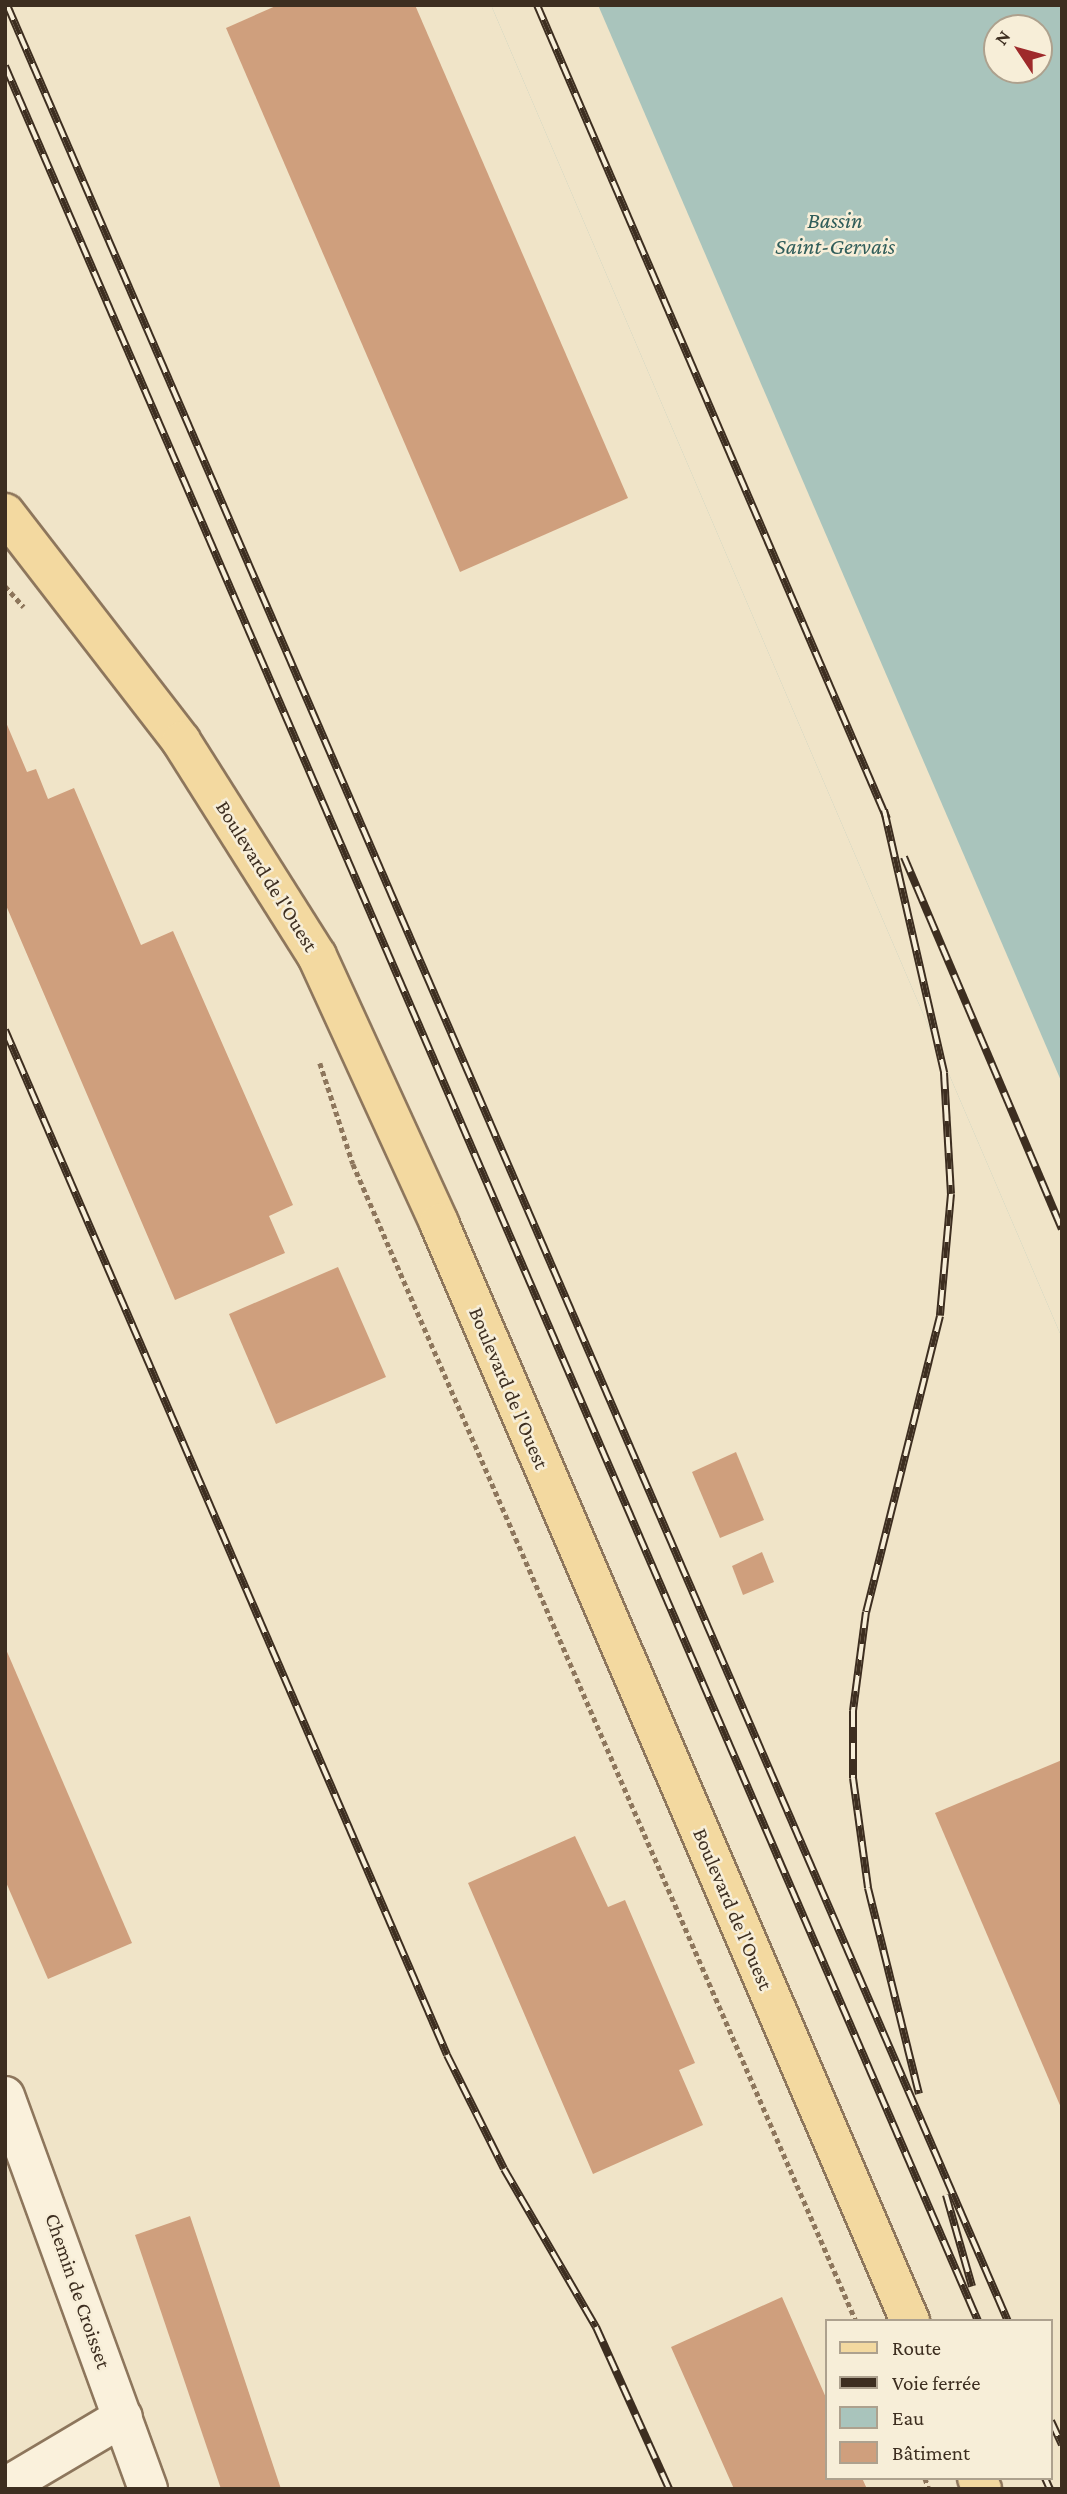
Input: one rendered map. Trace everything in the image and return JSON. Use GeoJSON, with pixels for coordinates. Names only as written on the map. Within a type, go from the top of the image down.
{"type":"FeatureCollection","features":[{"type":"Feature","properties":{"kind":"main road","name":"Boulevard de l'Ouest"},"geometry":{"type":"LineString","coordinates":[[5,513],[181,741],[317,956],[444,1236],[909,2319]]}},
{"type":"Feature","properties":{"kind":"street","name":"Chemin de Croisset"},"geometry":{"type":"LineString","coordinates":[[5,2096],[148,2489]]}},
{"type":"Feature","properties":{"kind":"street"},"geometry":{"type":"LineString","coordinates":[[5,2487],[123,2417]]}},
{"type":"Feature","properties":{"kind":"path"},"geometry":{"type":"LineString","coordinates":[[5,586],[31,616]]}},
{"type":"Feature","properties":{"kind":"path"},"geometry":{"type":"LineString","coordinates":[[314,1048],[353,1164],[855,2319]]}},
{"type":"Feature","properties":{"kind":"water","name":"Bassin Saint-Gervais"},"geometry":{"type":"Polygon","coordinates":[[[491,5],[1062,5],[1062,1338],[491,5]]]}},
{"type":"Feature","properties":{"kind":"pier"},"geometry":{"type":"Polygon","coordinates":[[[491,5],[598,5],[1062,1083],[1062,1338],[491,5]]]}},
{"type":"Feature","properties":{"kind":"building"},"geometry":{"type":"Polygon","coordinates":[[[278,5],[415,5],[628,498],[460,572],[226,28],[278,5]]]}},
{"type":"Feature","properties":{"kind":"building"},"geometry":{"type":"Polygon","coordinates":[[[5,720],[27,772],[36,769],[48,799],[74,788],[141,945],[173,931],[293,1205],[269,1216],[285,1253],[175,1300],[5,903],[5,720]]]}},
{"type":"Feature","properties":{"kind":"building"},"geometry":{"type":"Polygon","coordinates":[[[338,1267],[386,1377],[276,1424],[229,1314],[338,1267]]]}},
{"type":"Feature","properties":{"kind":"building"},"geometry":{"type":"Polygon","coordinates":[[[736,1452],[764,1520],[720,1538],[692,1472],[736,1452]]]}},
{"type":"Feature","properties":{"kind":"building"},"geometry":{"type":"Polygon","coordinates":[[[762,1552],[774,1582],[743,1595],[732,1566],[762,1552]]]}},
{"type":"Feature","properties":{"kind":"building"},"geometry":{"type":"Polygon","coordinates":[[[5,1647],[132,1943],[48,1979],[5,1880],[5,1647]]]}},
{"type":"Feature","properties":{"kind":"building"},"geometry":{"type":"Polygon","coordinates":[[[1062,1760],[1062,2110],[935,1813],[1062,1760]]]}},
{"type":"Feature","properties":{"kind":"building"},"geometry":{"type":"Polygon","coordinates":[[[575,1836],[608,1907],[625,1900],[695,2063],[679,2070],[703,2125],[593,2174],[468,1883],[575,1836]]]}},
{"type":"Feature","properties":{"kind":"building"},"geometry":{"type":"Polygon","coordinates":[[[190,2216],[281,2489],[221,2489],[135,2235],[190,2216]]]}},
{"type":"Feature","properties":{"kind":"building"},"geometry":{"type":"Polygon","coordinates":[[[782,2297],[825,2395],[825,2480],[863,2480],[867,2489],[734,2489],[671,2347],[782,2297]]]}},
{"type":"Feature","properties":{"kind":"railway"},"geometry":{"type":"LineString","coordinates":[[7,5],[1007,2319]]}},
{"type":"Feature","properties":{"kind":"railway"},"geometry":{"type":"LineString","coordinates":[[537,5],[887,819]]}},
{"type":"Feature","properties":{"kind":"railway"},"geometry":{"type":"LineString","coordinates":[[5,66],[977,2319]]}},
{"type":"Feature","properties":{"kind":"railway"},"geometry":{"type":"LineString","coordinates":[[884,810],[944,1073],[951,1194],[940,1316],[866,1612],[853,1711],[853,1778],[868,1888],[919,2094]]}},
{"type":"Feature","properties":{"kind":"railway"},"geometry":{"type":"LineString","coordinates":[[904,857],[1062,1229]]}},
{"type":"Feature","properties":{"kind":"railway"},"geometry":{"type":"LineString","coordinates":[[5,1030],[447,2055],[504,2169],[596,2327],[669,2489]]}},
{"type":"Feature","properties":{"kind":"railway"},"geometry":{"type":"LineString","coordinates":[[946,2195],[972,2286]]}},
{"type":"Feature","properties":{"kind":"railway"},"geometry":{"type":"LineString","coordinates":[[1053,2425],[1062,2445]]}},
{"type":"Feature","properties":{"kind":"railway"},"geometry":{"type":"LineString","coordinates":[[1046,2480],[1050,2489]]}}]}
